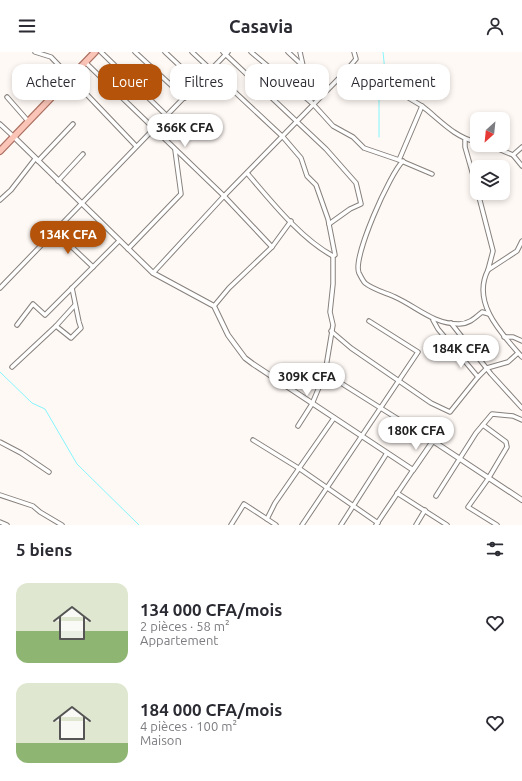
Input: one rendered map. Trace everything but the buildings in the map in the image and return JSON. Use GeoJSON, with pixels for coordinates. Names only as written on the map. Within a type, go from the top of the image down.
{"type":"FeatureCollection","features":[{"type":"Feature","properties":{"kind":"main road"},"geometry":{"type":"LineString","coordinates":[[85,62],[95,52]]}},
{"type":"Feature","properties":{"kind":"main road"},"geometry":{"type":"LineString","coordinates":[[0,151],[49,100]]}},
{"type":"Feature","properties":{"kind":"street"},"geometry":{"type":"LineString","coordinates":[[35,52],[51,57],[58,64]]}},
{"type":"Feature","properties":{"kind":"street"},"geometry":{"type":"LineString","coordinates":[[101,52],[166,115]]}},
{"type":"Feature","properties":{"kind":"street"},"geometry":{"type":"LineString","coordinates":[[135,52],[170,84]]}},
{"type":"Feature","properties":{"kind":"street"},"geometry":{"type":"LineString","coordinates":[[165,52],[178,64]]}},
{"type":"Feature","properties":{"kind":"street"},"geometry":{"type":"LineString","coordinates":[[192,52],[203,64]]}},
{"type":"Feature","properties":{"kind":"street"},"geometry":{"type":"LineString","coordinates":[[251,52],[313,104],[333,126],[353,137],[364,148],[432,174]]}},
{"type":"Feature","properties":{"kind":"street"},"geometry":{"type":"LineString","coordinates":[[288,52],[301,64]]}},
{"type":"Feature","properties":{"kind":"street"},"geometry":{"type":"LineString","coordinates":[[300,52],[302,64]]}},
{"type":"Feature","properties":{"kind":"street"},"geometry":{"type":"LineString","coordinates":[[352,64],[356,59],[354,52]]}},
{"type":"Feature","properties":{"kind":"street"},"geometry":{"type":"LineString","coordinates":[[216,64],[226,53],[326,149],[356,184],[361,204],[350,209],[329,224]]}},
{"type":"Feature","properties":{"kind":"street"},"geometry":{"type":"LineString","coordinates":[[85,62],[152,129],[224,196],[272,246]]}},
{"type":"Feature","properties":{"kind":"street"},"geometry":{"type":"LineString","coordinates":[[153,273],[224,196],[337,80]]}},
{"type":"Feature","properties":{"kind":"street"},"geometry":{"type":"LineString","coordinates":[[237,95],[283,137],[301,158],[307,176],[316,185],[329,224],[335,255],[333,256],[333,284],[330,312],[333,325],[324,373],[312,404],[298,426]]}},
{"type":"Feature","properties":{"kind":"street"},"geometry":{"type":"LineString","coordinates":[[7,97],[28,121]]}},
{"type":"Feature","properties":{"kind":"street"},"geometry":{"type":"LineString","coordinates":[[90,97],[136,146]]}},
{"type":"Feature","properties":{"kind":"street"},"geometry":{"type":"LineString","coordinates":[[0,288],[152,129],[183,100]]}},
{"type":"Feature","properties":{"kind":"street"},"geometry":{"type":"LineString","coordinates":[[310,100],[313,104]]}},
{"type":"Feature","properties":{"kind":"street"},"geometry":{"type":"LineString","coordinates":[[412,100],[422,106],[465,140],[470,141]]}},
{"type":"Feature","properties":{"kind":"street"},"geometry":{"type":"LineString","coordinates":[[422,106],[401,161],[377,208],[358,258],[358,271],[365,283],[398,298],[433,320],[460,324],[472,321],[482,312],[489,314]]}},
{"type":"Feature","properties":{"kind":"street"},"geometry":{"type":"LineString","coordinates":[[0,124],[81,205],[153,273],[214,306],[228,335],[245,358],[413,470]]}},
{"type":"Feature","properties":{"kind":"street"},"geometry":{"type":"LineString","coordinates":[[0,200],[73,124]]}},
{"type":"Feature","properties":{"kind":"street"},"geometry":{"type":"LineString","coordinates":[[465,140],[465,147],[470,164]]}},
{"type":"Feature","properties":{"kind":"street"},"geometry":{"type":"LineString","coordinates":[[513,155],[522,147]]}},
{"type":"Feature","properties":{"kind":"street"},"geometry":{"type":"LineString","coordinates":[[128,249],[181,194],[175,150]]}},
{"type":"Feature","properties":{"kind":"street"},"geometry":{"type":"LineString","coordinates":[[506,152],[513,155],[522,166]]}},
{"type":"Feature","properties":{"kind":"street"},"geometry":{"type":"LineString","coordinates":[[58,181],[83,154]]}},
{"type":"Feature","properties":{"kind":"street"},"geometry":{"type":"LineString","coordinates":[[247,173],[273,204],[319,248],[333,256]]}},
{"type":"Feature","properties":{"kind":"street"},"geometry":{"type":"LineString","coordinates":[[480,200],[493,251],[488,270],[484,277],[483,298],[489,314],[504,337],[522,357]]}},
{"type":"Feature","properties":{"kind":"street"},"geometry":{"type":"LineString","coordinates":[[214,306],[229,288],[272,246],[291,221]]}},
{"type":"Feature","properties":{"kind":"street"},"geometry":{"type":"LineString","coordinates":[[55,231],[92,267]]}},
{"type":"Feature","properties":{"kind":"street"},"geometry":{"type":"LineString","coordinates":[[488,270],[517,251],[522,240]]}},
{"type":"Feature","properties":{"kind":"street"},"geometry":{"type":"LineString","coordinates":[[17,325],[33,304],[45,315],[119,241]]}},
{"type":"Feature","properties":{"kind":"street"},"geometry":{"type":"LineString","coordinates":[[56,326],[71,338],[81,328],[72,288]]}},
{"type":"Feature","properties":{"kind":"street"},"geometry":{"type":"LineString","coordinates":[[12,367],[75,306]]}},
{"type":"Feature","properties":{"kind":"street"},"geometry":{"type":"LineString","coordinates":[[433,320],[438,329],[478,376]]}},
{"type":"Feature","properties":{"kind":"street"},"geometry":{"type":"LineString","coordinates":[[302,525],[382,408],[418,352],[369,321]]}},
{"type":"Feature","properties":{"kind":"street"},"geometry":{"type":"LineString","coordinates":[[451,323],[487,368],[522,408]]}},
{"type":"Feature","properties":{"kind":"street"},"geometry":{"type":"LineString","coordinates":[[331,331],[351,348],[431,403],[450,412],[478,376],[487,368],[508,362],[518,353]]}},
{"type":"Feature","properties":{"kind":"street"},"geometry":{"type":"LineString","coordinates":[[504,337],[513,337],[522,341]]}},
{"type":"Feature","properties":{"kind":"street"},"geometry":{"type":"LineString","coordinates":[[324,373],[382,408],[522,500]]}},
{"type":"Feature","properties":{"kind":"street"},"geometry":{"type":"LineString","coordinates":[[436,496],[476,433],[492,414],[513,416],[522,420]]}},
{"type":"Feature","properties":{"kind":"street"},"geometry":{"type":"LineString","coordinates":[[267,519],[275,503],[334,418]]}},
{"type":"Feature","properties":{"kind":"street"},"geometry":{"type":"LineString","coordinates":[[483,425],[506,442],[507,447],[488,479],[468,507],[496,525]]}},
{"type":"Feature","properties":{"kind":"street"},"geometry":{"type":"LineString","coordinates":[[252,440],[300,469],[354,505],[377,524],[433,441]]}},
{"type":"Feature","properties":{"kind":"street"},"geometry":{"type":"LineString","coordinates":[[0,449],[1,443],[21,453],[49,472]]}},
{"type":"Feature","properties":{"kind":"street"},"geometry":{"type":"LineString","coordinates":[[341,525],[387,453]]}},
{"type":"Feature","properties":{"kind":"street"},"geometry":{"type":"LineString","coordinates":[[397,493],[447,525]]}},
{"type":"Feature","properties":{"kind":"street"},"geometry":{"type":"LineString","coordinates":[[0,495],[33,506],[62,525]]}},
{"type":"Feature","properties":{"kind":"street"},"geometry":{"type":"LineString","coordinates":[[230,525],[244,504],[276,525]]}},
{"type":"Feature","properties":{"kind":"street"},"geometry":{"type":"LineString","coordinates":[[416,525],[425,510]]}},
{"type":"Feature","properties":{"kind":"street"},"geometry":{"type":"LineString","coordinates":[[487,525],[490,521]]}},
{"type":"Feature","properties":{"kind":"street"},"geometry":{"type":"LineString","coordinates":[[0,522],[7,525]]}},
{"type":"Feature","properties":{"kind":"waterway"},"geometry":{"type":"LineString","coordinates":[[383,52],[384,64]]}},
{"type":"Feature","properties":{"kind":"waterway"},"geometry":{"type":"LineString","coordinates":[[379,100],[379,137]]}},
{"type":"Feature","properties":{"kind":"waterway"},"geometry":{"type":"LineString","coordinates":[[0,372],[32,403],[45,409],[77,464],[139,525]]}}]}
